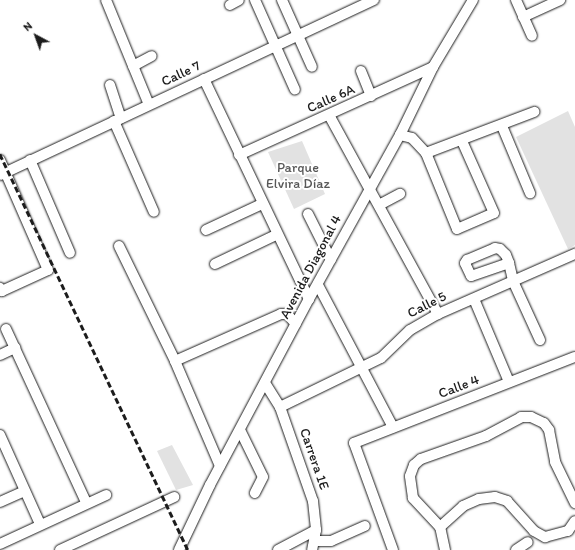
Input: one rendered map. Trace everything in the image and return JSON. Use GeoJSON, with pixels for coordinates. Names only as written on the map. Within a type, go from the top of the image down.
{"type":"FeatureCollection","features":[{"type":"Feature","properties":{"kind":"street"},"geometry":{"type":"LineString","coordinates":[[106,0],[149,105]]}},
{"type":"Feature","properties":{"kind":"street"},"geometry":{"type":"LineString","coordinates":[[248,0],[295,90]]}},
{"type":"Feature","properties":{"kind":"street"},"geometry":{"type":"LineString","coordinates":[[255,0],[272,47]]}},
{"type":"Feature","properties":{"kind":"street"},"geometry":{"type":"LineString","coordinates":[[282,0],[312,68]]}},
{"type":"Feature","properties":{"kind":"street","name":"Calle 7"},"geometry":{"type":"LineString","coordinates":[[3,173],[374,0]]}},
{"type":"Feature","properties":{"kind":"street","name":"Avenida Diagonal 4"},"geometry":{"type":"LineString","coordinates":[[179,550],[220,466],[309,299],[332,260],[369,187],[400,135],[433,67],[473,0]]}},
{"type":"Feature","properties":{"kind":"street"},"geometry":{"type":"LineString","coordinates":[[516,0],[532,36]]}},
{"type":"Feature","properties":{"kind":"street"},"geometry":{"type":"LineString","coordinates":[[523,17],[560,0]]}},
{"type":"Feature","properties":{"kind":"street"},"geometry":{"type":"LineString","coordinates":[[133,66],[152,56]]}},
{"type":"Feature","properties":{"kind":"street","name":"Calle 6A"},"geometry":{"type":"LineString","coordinates":[[239,155],[433,67]]}},
{"type":"Feature","properties":{"kind":"street"},"geometry":{"type":"LineString","coordinates":[[361,71],[371,96]]}},
{"type":"Feature","properties":{"kind":"street"},"geometry":{"type":"LineString","coordinates":[[204,79],[276,234],[309,299]]}},
{"type":"Feature","properties":{"kind":"street"},"geometry":{"type":"LineString","coordinates":[[110,85],[118,119],[154,212]]}},
{"type":"Feature","properties":{"kind":"street"},"geometry":{"type":"LineString","coordinates":[[426,153],[502,126],[534,112]]}},
{"type":"Feature","properties":{"kind":"street"},"geometry":{"type":"LineString","coordinates":[[329,115],[438,314]]}},
{"type":"Feature","properties":{"kind":"street"},"geometry":{"type":"LineString","coordinates":[[502,126],[530,193]]}},
{"type":"Feature","properties":{"kind":"street"},"geometry":{"type":"LineString","coordinates":[[400,135],[412,138],[426,153],[457,229],[494,213],[462,141]]}},
{"type":"Feature","properties":{"kind":"street"},"geometry":{"type":"LineString","coordinates":[[0,160],[3,173],[48,270],[1,289]]}},
{"type":"Feature","properties":{"kind":"street"},"geometry":{"type":"LineString","coordinates":[[30,160],[70,253]]}},
{"type":"Feature","properties":{"kind":"street"},"geometry":{"type":"LineString","coordinates":[[379,205],[400,194]]}},
{"type":"Feature","properties":{"kind":"street"},"geometry":{"type":"LineString","coordinates":[[206,230],[262,204]]}},
{"type":"Feature","properties":{"kind":"street"},"geometry":{"type":"LineString","coordinates":[[308,214],[332,260]]}},
{"type":"Feature","properties":{"kind":"street"},"geometry":{"type":"LineString","coordinates":[[215,264],[276,234]]}},
{"type":"Feature","properties":{"kind":"street"},"geometry":{"type":"LineString","coordinates":[[119,246],[167,347],[175,360],[220,466]]}},
{"type":"Feature","properties":{"kind":"street","name":"Calle 5"},"geometry":{"type":"LineString","coordinates":[[280,407],[364,368],[394,347],[410,330],[438,314],[575,254]]}},
{"type":"Feature","properties":{"kind":"street"},"geometry":{"type":"LineString","coordinates":[[509,263],[513,281],[540,340]]}},
{"type":"Feature","properties":{"kind":"street"},"geometry":{"type":"LineString","coordinates":[[318,285],[364,368],[393,427]]}},
{"type":"Feature","properties":{"kind":"street"},"geometry":{"type":"LineString","coordinates":[[474,299],[509,382]]}},
{"type":"Feature","properties":{"kind":"street"},"geometry":{"type":"LineString","coordinates":[[175,360],[281,314],[287,314],[296,324]]}},
{"type":"Feature","properties":{"kind":"street"},"geometry":{"type":"LineString","coordinates":[[6,329],[86,502]]}},
{"type":"Feature","properties":{"kind":"street"},"geometry":{"type":"LineString","coordinates":[[0,355],[15,348]]}},
{"type":"Feature","properties":{"kind":"street","name":"Calle 4"},"geometry":{"type":"LineString","coordinates":[[393,550],[354,443],[575,356]]}},
{"type":"Feature","properties":{"kind":"street","name":"Carrera 1E"},"geometry":{"type":"LineString","coordinates":[[265,383],[280,407],[313,501],[314,540]]}},
{"type":"Feature","properties":{"kind":"street"},"geometry":{"type":"LineString","coordinates":[[445,550],[440,527],[413,498],[410,476],[414,465],[421,459],[486,436],[521,417],[531,417],[544,423],[549,430],[555,462],[575,503]]}},
{"type":"Feature","properties":{"kind":"street"},"geometry":{"type":"LineString","coordinates":[[240,430],[259,466],[263,480],[255,493]]}},
{"type":"Feature","properties":{"kind":"street"},"geometry":{"type":"LineString","coordinates":[[0,436],[40,524]]}},
{"type":"Feature","properties":{"kind":"street"},"geometry":{"type":"LineString","coordinates":[[0,502],[25,491]]}},
{"type":"Feature","properties":{"kind":"street"},"geometry":{"type":"LineString","coordinates":[[0,544],[86,502],[106,495]]}},
{"type":"Feature","properties":{"kind":"street"},"geometry":{"type":"LineString","coordinates":[[60,550],[174,497]]}},
{"type":"Feature","properties":{"kind":"street"},"geometry":{"type":"LineString","coordinates":[[440,527],[463,506],[479,499],[495,497],[508,501],[534,531],[545,537],[568,531],[575,521]]}},
{"type":"Feature","properties":{"kind":"street"},"geometry":{"type":"LineString","coordinates":[[278,550],[314,540],[332,541],[366,526]]}},
{"type":"Feature","properties":{"kind":"street"},"geometry":{"type":"LineString","coordinates":[[516,550],[528,542]]}},
{"type":"Feature","properties":{"kind":"green space"},"geometry":{"type":"Polygon","coordinates":[[[568,111],[575,127],[575,245],[568,249],[516,137],[568,111]]]}},
{"type":"Feature","properties":{"kind":"green space","name":"Parque Elvira Díaz"},"geometry":{"type":"Polygon","coordinates":[[[302,141],[325,194],[294,209],[268,152],[302,141]]]}},
{"type":"Feature","properties":{"kind":"green space"},"geometry":{"type":"Polygon","coordinates":[[[172,445],[193,485],[176,490],[157,451],[172,445]]]}},
{"type":"Feature","properties":{"kind":"railway"},"geometry":{"type":"LineString","coordinates":[[0,154],[188,550]]}}]}
